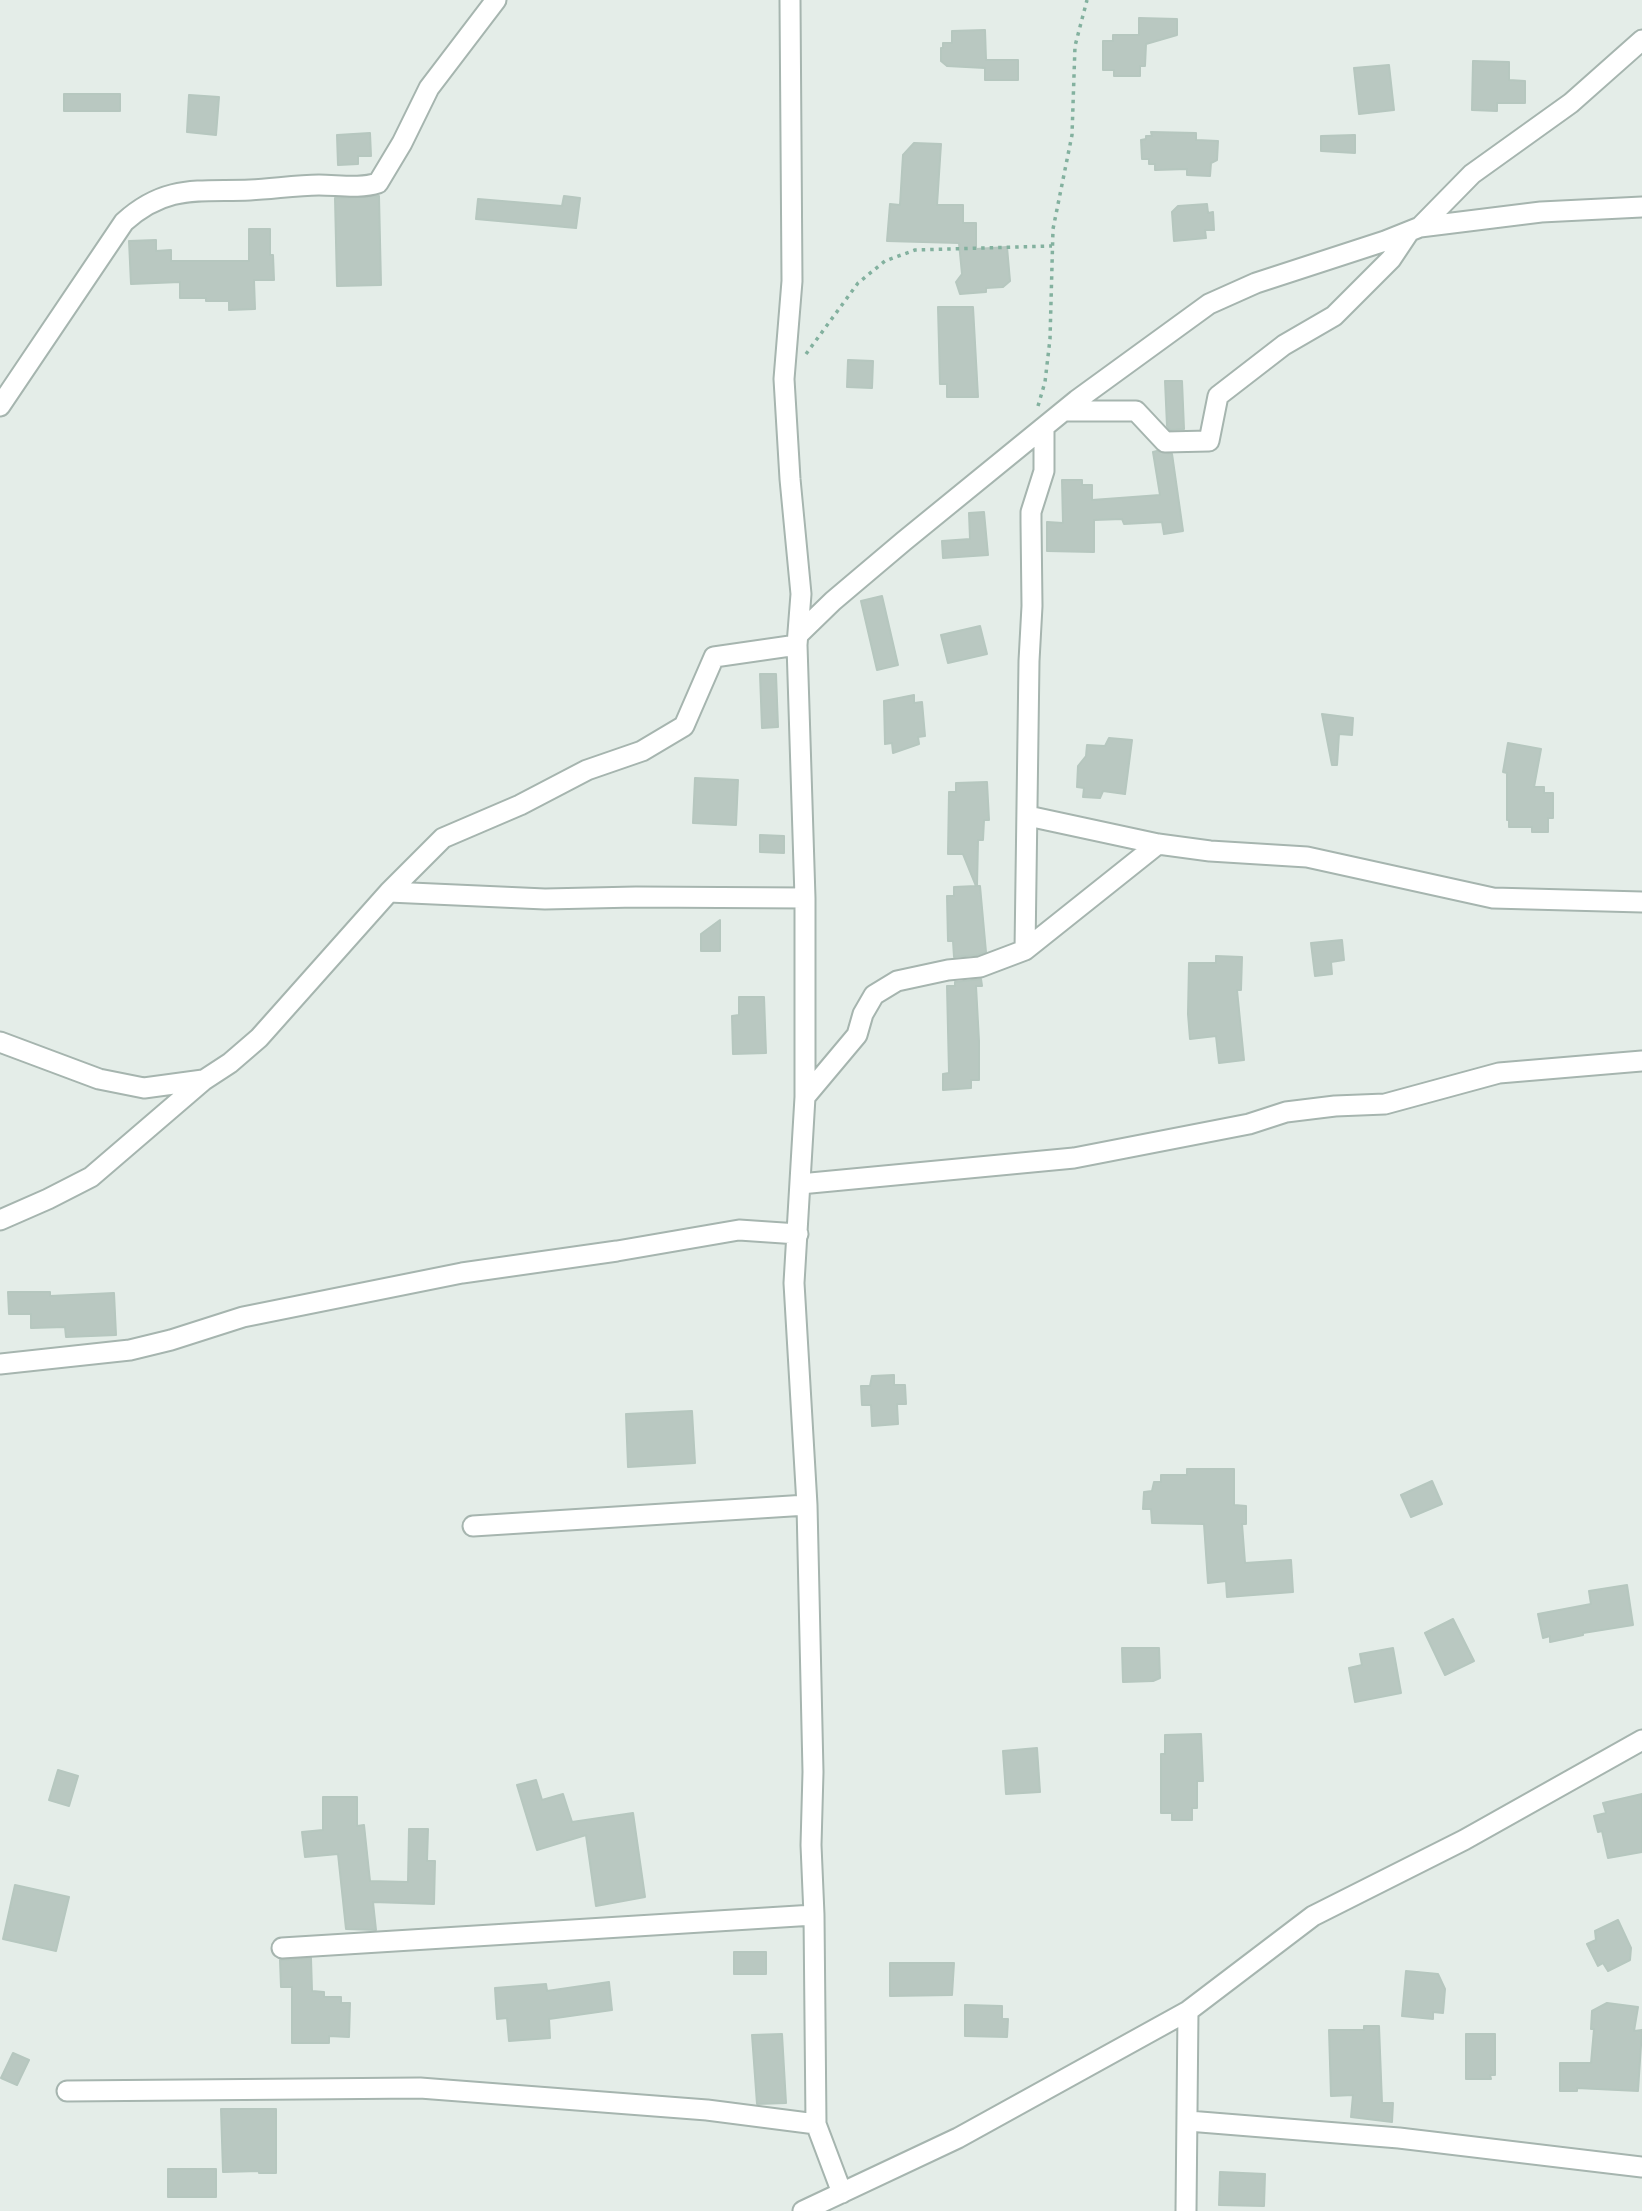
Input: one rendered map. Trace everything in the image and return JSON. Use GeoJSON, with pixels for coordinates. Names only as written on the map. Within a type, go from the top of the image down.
{"type":"FeatureCollection","features":[{"type":"Feature","properties":{"kind":"street"},"geometry":{"type":"LineString","coordinates":[[0,406],[124,222],[141,206],[160,198],[204,189],[248,190],[378,183],[429,88],[496,0]]}},
{"type":"Feature","properties":{"kind":"street"},"geometry":{"type":"LineString","coordinates":[[790,0],[792,281],[784,379],[801,594],[798,640],[805,898],[804,1097],[794,1283],[807,1505],[813,1772],[811,1845],[816,2124],[842,2193]]}},
{"type":"Feature","properties":{"kind":"street"},"geometry":{"type":"LineString","coordinates":[[1064,411],[1136,411],[1165,442],[1209,441],[1218,396],[1264,358],[1334,316],[1391,259],[1415,229],[1472,174],[1572,103],[1642,40]]}},
{"type":"Feature","properties":{"kind":"street"},"geometry":{"type":"LineString","coordinates":[[0,1220],[91,1177],[204,1080],[230,1063],[259,1038],[389,891],[443,838],[520,805],[587,771],[642,751],[684,726],[713,657],[798,640],[863,575],[1064,411],[1209,304],[1269,278],[1415,229],[1541,212],[1642,207]]}},
{"type":"Feature","properties":{"kind":"street"},"geometry":{"type":"LineString","coordinates":[[1025,950],[1031,512],[1044,471],[1044,428]]}},
{"type":"Feature","properties":{"kind":"street"},"geometry":{"type":"LineString","coordinates":[[1028,816],[1158,844],[1210,851],[1307,857],[1493,898],[1642,902]]}},
{"type":"Feature","properties":{"kind":"street"},"geometry":{"type":"LineString","coordinates":[[804,1097],[857,1035],[863,1014],[874,995],[897,981],[948,970],[980,967],[1025,950],[1158,844]]}},
{"type":"Feature","properties":{"kind":"street"},"geometry":{"type":"LineString","coordinates":[[389,891],[545,899],[805,898]]}},
{"type":"Feature","properties":{"kind":"street"},"geometry":{"type":"LineString","coordinates":[[0,1042],[99,1079],[144,1088],[204,1080]]}},
{"type":"Feature","properties":{"kind":"street"},"geometry":{"type":"LineString","coordinates":[[800,1184],[1074,1158],[1226,1129],[1286,1112],[1385,1104],[1499,1073],[1642,1061]]}},
{"type":"Feature","properties":{"kind":"street"},"geometry":{"type":"LineString","coordinates":[[0,1364],[130,1350],[243,1317],[462,1273],[617,1251],[738,1230],[798,1234]]}},
{"type":"Feature","properties":{"kind":"street"},"geometry":{"type":"LineString","coordinates":[[473,1526],[807,1505]]}},
{"type":"Feature","properties":{"kind":"street"},"geometry":{"type":"LineString","coordinates":[[803,2211],[958,2138],[1188,2011],[1313,1916],[1464,1840],[1642,1740]]}},
{"type":"Feature","properties":{"kind":"street"},"geometry":{"type":"LineString","coordinates":[[282,1948],[814,1915]]}},
{"type":"Feature","properties":{"kind":"street"},"geometry":{"type":"LineString","coordinates":[[1186,2211],[1188,2011]]}},
{"type":"Feature","properties":{"kind":"street"},"geometry":{"type":"LineString","coordinates":[[67,2091],[420,2088],[707,2110],[816,2124]]}},
{"type":"Feature","properties":{"kind":"street"},"geometry":{"type":"LineString","coordinates":[[1188,2120],[1399,2138],[1642,2167]]}},
{"type":"Feature","properties":{"kind":"path"},"geometry":{"type":"LineString","coordinates":[[1028,441],[1045,382],[1050,339],[1053,229],[1072,135],[1075,46],[1087,0]]}},
{"type":"Feature","properties":{"kind":"path"},"geometry":{"type":"LineString","coordinates":[[784,379],[815,344],[858,283],[885,261],[915,250],[1052,246]]}},
{"type":"Feature","properties":{"kind":"building"},"geometry":{"type":"Polygon","coordinates":[[[1139,18],[1177,19],[1177,35],[1146,44],[1145,66],[1140,66],[1140,76],[1114,76],[1114,70],[1103,70],[1103,41],[1113,41],[1113,35],[1139,35],[1139,18]]]}},
{"type":"Feature","properties":{"kind":"building"},"geometry":{"type":"Polygon","coordinates":[[[985,30],[986,60],[1018,60],[1018,80],[985,80],[985,68],[947,66],[941,61],[941,48],[943,43],[952,43],[952,31],[985,30]]]}},
{"type":"Feature","properties":{"kind":"building"},"geometry":{"type":"Polygon","coordinates":[[[1473,61],[1509,62],[1509,80],[1525,81],[1525,103],[1497,103],[1497,111],[1472,110],[1473,61]]]}},
{"type":"Feature","properties":{"kind":"building"},"geometry":{"type":"Polygon","coordinates":[[[1389,65],[1394,110],[1359,114],[1354,68],[1389,65]]]}},
{"type":"Feature","properties":{"kind":"building"},"geometry":{"type":"Polygon","coordinates":[[[64,94],[120,94],[120,111],[64,111],[64,94]]]}},
{"type":"Feature","properties":{"kind":"building"},"geometry":{"type":"Polygon","coordinates":[[[189,95],[219,97],[216,135],[187,132],[189,95]]]}},
{"type":"Feature","properties":{"kind":"building"},"geometry":{"type":"Polygon","coordinates":[[[1151,132],[1196,133],[1196,140],[1218,141],[1217,160],[1211,163],[1210,176],[1187,175],[1187,169],[1155,170],[1155,164],[1149,164],[1149,159],[1142,159],[1141,140],[1152,136],[1151,132]]]}},
{"type":"Feature","properties":{"kind":"building"},"geometry":{"type":"Polygon","coordinates":[[[370,133],[371,156],[358,156],[358,164],[338,165],[337,135],[370,133]]]}},
{"type":"Feature","properties":{"kind":"building"},"geometry":{"type":"Polygon","coordinates":[[[1355,135],[1355,153],[1321,151],[1321,136],[1355,135]]]}},
{"type":"Feature","properties":{"kind":"building"},"geometry":{"type":"Polygon","coordinates":[[[914,143],[941,144],[937,205],[963,205],[963,223],[976,223],[976,249],[1007,247],[1010,281],[1003,287],[986,288],[986,292],[960,294],[956,282],[962,274],[959,243],[887,241],[890,204],[900,205],[903,155],[914,143]]]}},
{"type":"Feature","properties":{"kind":"building"},"geometry":{"type":"Polygon","coordinates":[[[379,196],[381,285],[337,286],[335,198],[379,196]]]}},
{"type":"Feature","properties":{"kind":"building"},"geometry":{"type":"Polygon","coordinates":[[[564,196],[580,198],[576,228],[476,219],[478,199],[562,206],[564,196]]]}},
{"type":"Feature","properties":{"kind":"building"},"geometry":{"type":"Polygon","coordinates":[[[1207,204],[1208,213],[1213,212],[1214,230],[1205,230],[1206,238],[1174,241],[1172,212],[1178,206],[1207,204]]]}},
{"type":"Feature","properties":{"kind":"building"},"geometry":{"type":"Polygon","coordinates":[[[249,229],[270,229],[270,255],[273,255],[274,280],[254,280],[255,309],[229,310],[229,301],[180,298],[180,282],[131,284],[129,241],[156,240],[156,251],[171,250],[171,261],[249,261],[249,229]]]}},
{"type":"Feature","properties":{"kind":"building"},"geometry":{"type":"Polygon","coordinates":[[[938,307],[973,307],[978,397],[947,397],[947,384],[940,384],[938,307]]]}},
{"type":"Feature","properties":{"kind":"building"},"geometry":{"type":"Polygon","coordinates":[[[848,360],[873,361],[872,388],[847,387],[848,360]]]}},
{"type":"Feature","properties":{"kind":"building"},"geometry":{"type":"Polygon","coordinates":[[[1165,381],[1182,381],[1184,429],[1170,430],[1167,426],[1165,381]]]}},
{"type":"Feature","properties":{"kind":"building"},"geometry":{"type":"Polygon","coordinates":[[[1153,452],[1172,454],[1183,531],[1164,534],[1162,522],[1124,524],[1122,519],[1094,520],[1094,552],[1047,551],[1047,522],[1063,523],[1062,480],[1082,480],[1082,485],[1092,485],[1092,500],[1160,495],[1153,452]]]}},
{"type":"Feature","properties":{"kind":"building"},"geometry":{"type":"Polygon","coordinates":[[[984,512],[988,555],[943,558],[942,541],[970,539],[969,513],[984,512]]]}},
{"type":"Feature","properties":{"kind":"building"},"geometry":{"type":"Polygon","coordinates":[[[882,596],[898,665],[877,670],[861,601],[882,596]]]}},
{"type":"Feature","properties":{"kind":"building"},"geometry":{"type":"Polygon","coordinates":[[[980,626],[987,654],[948,663],[941,635],[980,626]]]}},
{"type":"Feature","properties":{"kind":"building"},"geometry":{"type":"Polygon","coordinates":[[[760,674],[776,674],[778,727],[762,728],[760,674]]]}},
{"type":"Feature","properties":{"kind":"building"},"geometry":{"type":"Polygon","coordinates":[[[914,695],[914,703],[922,702],[925,736],[918,737],[919,744],[893,753],[892,743],[885,744],[884,701],[914,695]]]}},
{"type":"Feature","properties":{"kind":"building"},"geometry":{"type":"Polygon","coordinates":[[[1322,714],[1353,718],[1352,735],[1339,734],[1337,765],[1332,765],[1322,714]]]}},
{"type":"Feature","properties":{"kind":"building"},"geometry":{"type":"Polygon","coordinates":[[[1109,738],[1132,740],[1125,794],[1103,791],[1100,798],[1083,797],[1084,788],[1077,787],[1078,766],[1086,756],[1087,745],[1105,746],[1109,738]]]}},
{"type":"Feature","properties":{"kind":"building"},"geometry":{"type":"Polygon","coordinates":[[[1508,743],[1541,749],[1534,787],[1544,787],[1544,793],[1553,793],[1553,818],[1548,818],[1548,832],[1532,832],[1532,827],[1509,827],[1507,773],[1503,772],[1508,743]]]}},
{"type":"Feature","properties":{"kind":"building"},"geometry":{"type":"Polygon","coordinates":[[[695,778],[738,780],[736,825],[693,823],[695,778]]]}},
{"type":"Feature","properties":{"kind":"building"},"geometry":{"type":"Polygon","coordinates":[[[987,782],[989,820],[984,820],[983,840],[978,840],[977,886],[980,886],[986,952],[954,957],[953,941],[948,941],[947,896],[954,896],[954,887],[976,886],[963,854],[948,854],[949,792],[956,792],[956,783],[987,782]]]}},
{"type":"Feature","properties":{"kind":"building"},"geometry":{"type":"Polygon","coordinates":[[[760,835],[784,836],[784,853],[760,852],[760,835]]]}},
{"type":"Feature","properties":{"kind":"building"},"geometry":{"type":"Polygon","coordinates":[[[720,920],[720,951],[701,951],[701,934],[720,920]]]}},
{"type":"Feature","properties":{"kind":"building"},"geometry":{"type":"Polygon","coordinates":[[[1342,940],[1344,960],[1331,962],[1332,974],[1315,976],[1311,943],[1342,940]]]}},
{"type":"Feature","properties":{"kind":"building"},"geometry":{"type":"Polygon","coordinates":[[[1216,956],[1242,957],[1241,990],[1237,990],[1244,1060],[1219,1063],[1216,1036],[1190,1039],[1189,963],[1216,963],[1216,956]]]}},
{"type":"Feature","properties":{"kind":"building"},"geometry":{"type":"Polygon","coordinates":[[[981,979],[982,986],[976,986],[979,1080],[971,1080],[971,1088],[943,1090],[943,1074],[949,1073],[947,986],[955,986],[955,982],[981,979]]]}},
{"type":"Feature","properties":{"kind":"building"},"geometry":{"type":"Polygon","coordinates":[[[739,997],[764,997],[766,1053],[733,1054],[732,1016],[739,1015],[739,997]]]}},
{"type":"Feature","properties":{"kind":"building"},"geometry":{"type":"Polygon","coordinates":[[[8,1292],[50,1292],[50,1296],[114,1293],[116,1335],[66,1337],[65,1327],[31,1328],[31,1314],[9,1314],[8,1292]]]}},
{"type":"Feature","properties":{"kind":"building"},"geometry":{"type":"Polygon","coordinates":[[[894,1375],[894,1385],[905,1385],[906,1404],[897,1404],[898,1424],[872,1426],[871,1405],[862,1405],[861,1386],[870,1386],[872,1376],[894,1375]]]}},
{"type":"Feature","properties":{"kind":"building"},"geometry":{"type":"Polygon","coordinates":[[[692,1411],[695,1463],[628,1467],[626,1414],[692,1411]]]}},
{"type":"Feature","properties":{"kind":"building"},"geometry":{"type":"Polygon","coordinates":[[[1187,1469],[1234,1469],[1234,1505],[1246,1506],[1246,1524],[1242,1524],[1245,1563],[1291,1560],[1293,1592],[1227,1597],[1226,1581],[1208,1583],[1204,1524],[1152,1523],[1151,1509],[1143,1509],[1144,1492],[1152,1491],[1154,1482],[1161,1482],[1161,1475],[1187,1475],[1187,1469]]]}},
{"type":"Feature","properties":{"kind":"building"},"geometry":{"type":"Polygon","coordinates":[[[1432,1481],[1442,1504],[1411,1517],[1401,1495],[1432,1481]]]}},
{"type":"Feature","properties":{"kind":"building"},"geometry":{"type":"Polygon","coordinates":[[[1627,1585],[1633,1625],[1583,1633],[1550,1642],[1550,1636],[1543,1638],[1538,1614],[1591,1604],[1589,1591],[1627,1585]]]}},
{"type":"Feature","properties":{"kind":"building"},"geometry":{"type":"Polygon","coordinates":[[[1453,1619],[1474,1661],[1445,1675],[1425,1633],[1453,1619]]]}},
{"type":"Feature","properties":{"kind":"building"},"geometry":{"type":"Polygon","coordinates":[[[1122,1648],[1159,1648],[1160,1678],[1153,1681],[1123,1682],[1122,1648]]]}},
{"type":"Feature","properties":{"kind":"building"},"geometry":{"type":"Polygon","coordinates":[[[1393,1648],[1401,1693],[1355,1702],[1349,1668],[1362,1665],[1360,1654],[1393,1648]]]}},
{"type":"Feature","properties":{"kind":"building"},"geometry":{"type":"Polygon","coordinates":[[[1201,1734],[1203,1781],[1197,1781],[1197,1808],[1192,1808],[1192,1820],[1172,1820],[1172,1813],[1161,1813],[1161,1754],[1165,1754],[1165,1735],[1201,1734]]]}},
{"type":"Feature","properties":{"kind":"building"},"geometry":{"type":"Polygon","coordinates":[[[1037,1748],[1040,1792],[1006,1794],[1003,1751],[1037,1748]]]}},
{"type":"Feature","properties":{"kind":"building"},"geometry":{"type":"Polygon","coordinates":[[[58,1770],[78,1776],[69,1806],[49,1800],[58,1770]]]}},
{"type":"Feature","properties":{"kind":"building"},"geometry":{"type":"Polygon","coordinates":[[[536,1780],[542,1800],[563,1794],[572,1822],[633,1813],[645,1897],[596,1906],[586,1835],[537,1850],[517,1785],[536,1780]]]}},
{"type":"Feature","properties":{"kind":"building"},"geometry":{"type":"Polygon","coordinates":[[[1642,1794],[1642,1852],[1608,1858],[1602,1831],[1598,1832],[1594,1816],[1606,1813],[1603,1803],[1642,1794]]]}},
{"type":"Feature","properties":{"kind":"building"},"geometry":{"type":"Polygon","coordinates":[[[323,1797],[357,1797],[357,1826],[364,1825],[370,1881],[408,1882],[409,1829],[428,1829],[427,1861],[435,1861],[434,1904],[373,1902],[376,1930],[346,1929],[338,1854],[305,1857],[302,1832],[323,1830],[323,1797]]]}},
{"type":"Feature","properties":{"kind":"building"},"geometry":{"type":"Polygon","coordinates":[[[15,1885],[69,1897],[56,1951],[3,1939],[15,1885]]]}},
{"type":"Feature","properties":{"kind":"building"},"geometry":{"type":"Polygon","coordinates":[[[1618,1920],[1631,1948],[1630,1960],[1608,1971],[1603,1963],[1598,1966],[1587,1944],[1596,1940],[1595,1931],[1618,1920]]]}},
{"type":"Feature","properties":{"kind":"building"},"geometry":{"type":"Polygon","coordinates":[[[734,1952],[766,1952],[766,1974],[734,1974],[734,1952]]]}},
{"type":"Feature","properties":{"kind":"building"},"geometry":{"type":"Polygon","coordinates":[[[311,1958],[312,1991],[324,1992],[324,1997],[341,1997],[341,2003],[350,2003],[349,2037],[329,2036],[329,2043],[292,2043],[292,1987],[281,1987],[280,1960],[311,1958]]]}},
{"type":"Feature","properties":{"kind":"building"},"geometry":{"type":"Polygon","coordinates":[[[890,1963],[954,1963],[952,1995],[890,1996],[890,1963]]]}},
{"type":"Feature","properties":{"kind":"building"},"geometry":{"type":"Polygon","coordinates":[[[1406,1971],[1438,1974],[1445,1989],[1443,2013],[1433,2012],[1433,2019],[1402,2016],[1406,1971]]]}},
{"type":"Feature","properties":{"kind":"building"},"geometry":{"type":"Polygon","coordinates":[[[609,1982],[612,2010],[549,2019],[550,2038],[509,2041],[507,2018],[497,2019],[495,1988],[546,1984],[547,1991],[609,1982]]]}},
{"type":"Feature","properties":{"kind":"building"},"geometry":{"type":"Polygon","coordinates":[[[1607,2003],[1638,2007],[1634,2031],[1642,2030],[1638,2091],[1577,2088],[1577,2091],[1560,2091],[1560,2063],[1591,2063],[1594,2029],[1591,2029],[1592,2011],[1607,2003]]]}},
{"type":"Feature","properties":{"kind":"building"},"geometry":{"type":"Polygon","coordinates":[[[965,2005],[1002,2006],[1002,2019],[1008,2019],[1007,2037],[965,2036],[965,2005]]]}},
{"type":"Feature","properties":{"kind":"building"},"geometry":{"type":"Polygon","coordinates":[[[1364,2026],[1379,2026],[1382,2103],[1393,2103],[1392,2122],[1351,2117],[1353,2095],[1331,2096],[1329,2030],[1364,2030],[1364,2026]]]}},
{"type":"Feature","properties":{"kind":"building"},"geometry":{"type":"Polygon","coordinates":[[[782,2034],[786,2103],[757,2104],[752,2035],[782,2034]]]}},
{"type":"Feature","properties":{"kind":"building"},"geometry":{"type":"Polygon","coordinates":[[[1466,2034],[1495,2034],[1495,2075],[1490,2075],[1491,2079],[1466,2079],[1466,2034]]]}},
{"type":"Feature","properties":{"kind":"building"},"geometry":{"type":"Polygon","coordinates":[[[13,2053],[29,2060],[17,2085],[1,2078],[13,2053]]]}},
{"type":"Feature","properties":{"kind":"building"},"geometry":{"type":"Polygon","coordinates":[[[221,2109],[276,2109],[276,2173],[223,2172],[221,2109]]]}},
{"type":"Feature","properties":{"kind":"building"},"geometry":{"type":"Polygon","coordinates":[[[168,2169],[216,2169],[216,2197],[168,2197],[168,2169]]]}},
{"type":"Feature","properties":{"kind":"building"},"geometry":{"type":"Polygon","coordinates":[[[1220,2172],[1265,2174],[1264,2206],[1219,2205],[1220,2172]]]}}]}
